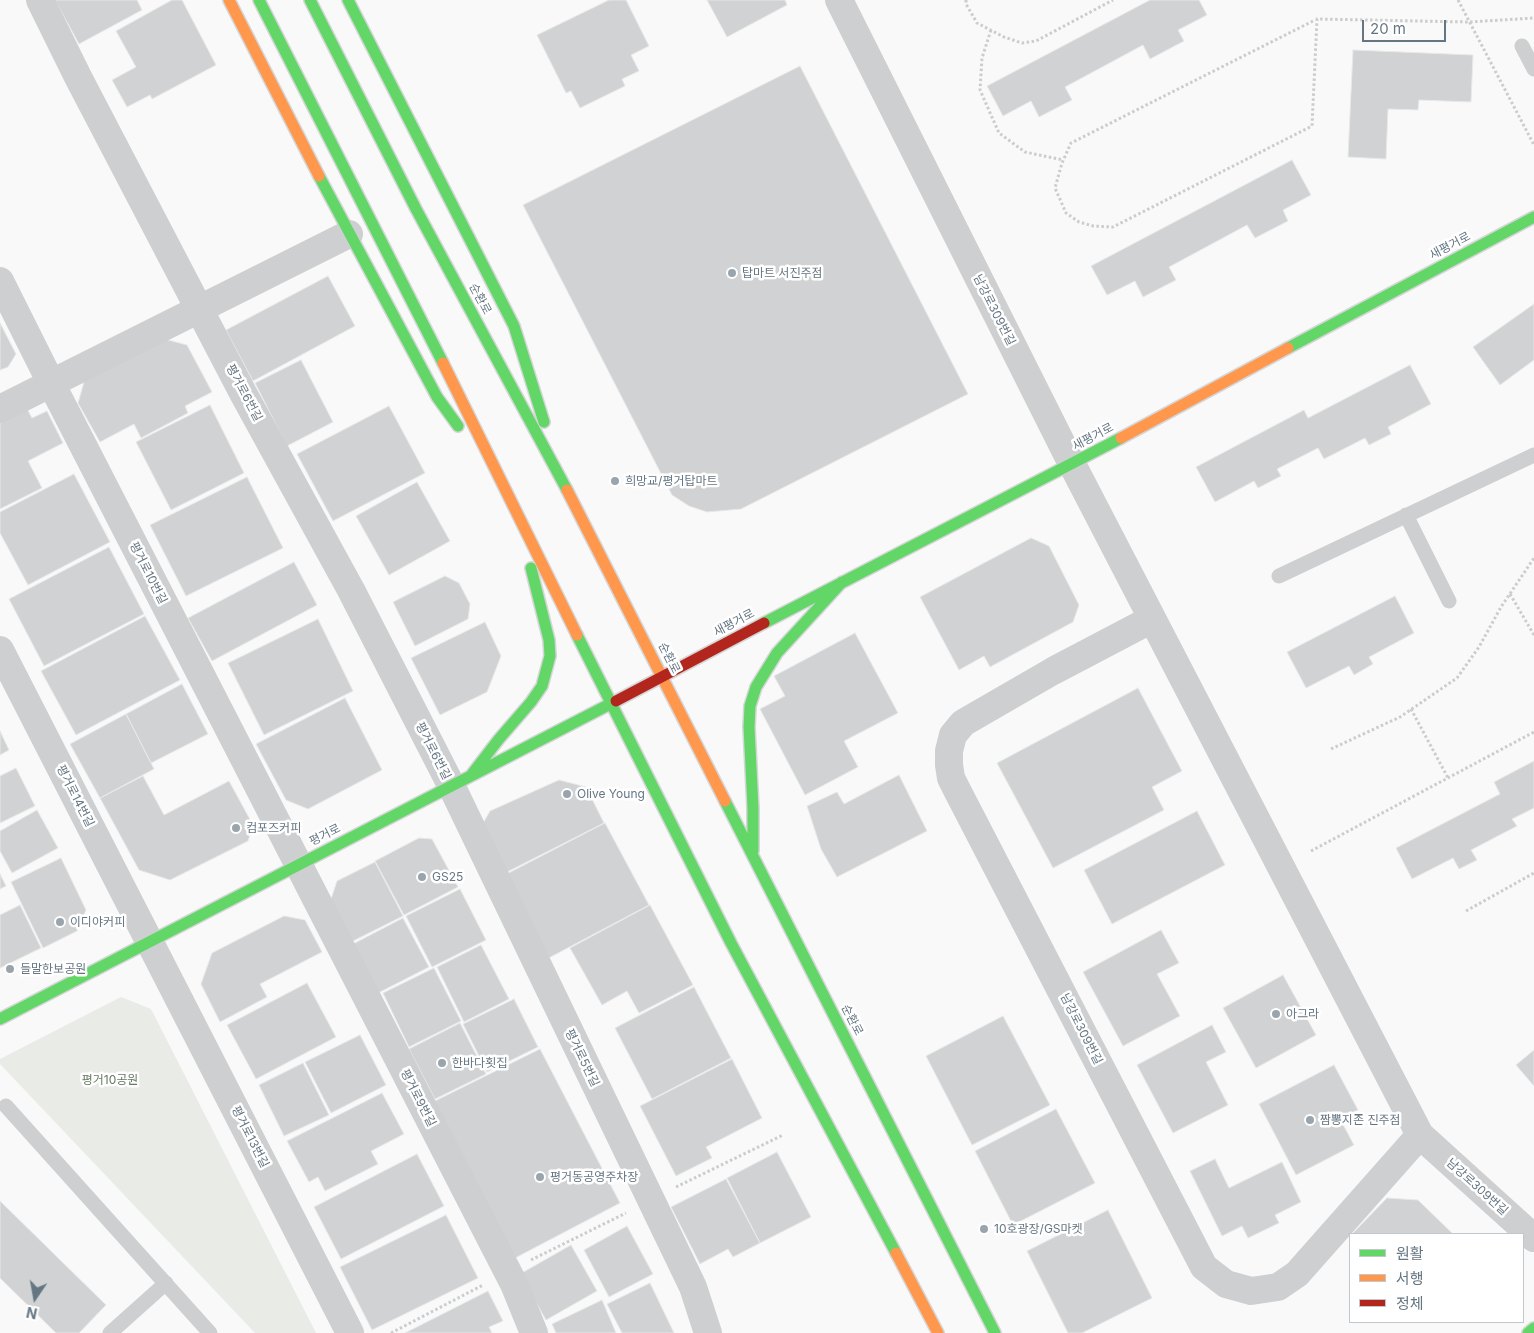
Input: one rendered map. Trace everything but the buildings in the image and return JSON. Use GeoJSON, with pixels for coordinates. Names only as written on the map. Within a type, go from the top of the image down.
{"type":"FeatureCollection","features":[{"type":"Feature","properties":{"kind":"main road"},"geometry":{"type":"LineString","coordinates":[[229,0],[349,234],[437,396],[511,499]]}},
{"type":"Feature","properties":{"kind":"main road"},"geometry":{"type":"LineString","coordinates":[[259,0],[511,499],[731,943],[938,1333]]}},
{"type":"Feature","properties":{"kind":"main road","name":"순환로"},"geometry":{"type":"LineString","coordinates":[[310,0],[416,209],[566,487],[995,1333]]}},
{"type":"Feature","properties":{"kind":"main road"},"geometry":{"type":"LineString","coordinates":[[348,0],[514,326],[566,487]]}},
{"type":"Feature","properties":{"kind":"main road","name":"새평거로"},"geometry":{"type":"LineString","coordinates":[[662,676],[1072,464],[1534,216]]}},
{"type":"Feature","properties":{"kind":"main road"},"geometry":{"type":"LineString","coordinates":[[462,780],[531,702],[542,686],[546,672],[550,656],[549,640],[530,566],[526,530]]}},
{"type":"Feature","properties":{"kind":"main road"},"geometry":{"type":"LineString","coordinates":[[753,855],[749,727],[750,706],[756,687],[767,666],[777,653],[842,582]]}},
{"type":"Feature","properties":{"kind":"main road","name":"평거로"},"geometry":{"type":"LineString","coordinates":[[0,1018],[662,676]]}},
{"type":"Feature","properties":{"kind":"main road"},"geometry":{"type":"LineString","coordinates":[[1528,1333],[1534,1328]]}},
{"type":"Feature","properties":{"kind":"street","name":"평거로6번길"},"geometry":{"type":"LineString","coordinates":[[40,0],[78,77],[244,393],[350,590],[462,780]]}},
{"type":"Feature","properties":{"kind":"street","name":"남강로309번길"},"geometry":{"type":"LineString","coordinates":[[838,0],[1072,464],[1420,1135],[1534,1238]]}},
{"type":"Feature","properties":{"kind":"street"},"geometry":{"type":"LineString","coordinates":[[0,409],[349,234]]}},
{"type":"Feature","properties":{"kind":"street","name":"평거로10번길"},"geometry":{"type":"LineString","coordinates":[[0,281],[50,383],[298,864]]}},
{"type":"Feature","properties":{"kind":"street","name":"남강로309번길"},"geometry":{"type":"LineString","coordinates":[[1152,619],[1053,671],[963,723],[953,735],[949,751],[949,765],[951,778],[957,790],[1204,1267],[1226,1284],[1251,1291],[1278,1287],[1297,1274],[1420,1135]]}},
{"type":"Feature","properties":{"kind":"street","name":"평거로14번길"},"geometry":{"type":"LineString","coordinates":[[0,650],[149,941]]}},
{"type":"Feature","properties":{"kind":"street","name":"평거로5번길"},"geometry":{"type":"LineString","coordinates":[[462,780],[692,1287],[708,1333]]}},
{"type":"Feature","properties":{"kind":"street","name":"평거로9번길"},"geometry":{"type":"LineString","coordinates":[[298,864],[508,1272],[534,1333]]}},
{"type":"Feature","properties":{"kind":"street","name":"평거로13번길"},"geometry":{"type":"LineString","coordinates":[[149,941],[350,1333]]}},
{"type":"Feature","properties":{"kind":"lane"},"geometry":{"type":"LineString","coordinates":[[1522,46],[1534,69]]}},
{"type":"Feature","properties":{"kind":"lane"},"geometry":{"type":"LineString","coordinates":[[1279,576],[1534,455]]}},
{"type":"Feature","properties":{"kind":"lane"},"geometry":{"type":"LineString","coordinates":[[1406,515],[1448,601]]}},
{"type":"Feature","properties":{"kind":"lane"},"geometry":{"type":"LineString","coordinates":[[6,1106],[210,1333]]}},
{"type":"Feature","properties":{"kind":"lane"},"geometry":{"type":"LineString","coordinates":[[110,1333],[166,1283]]}},
{"type":"Feature","properties":{"kind":"path"},"geometry":{"type":"LineString","coordinates":[[966,0],[966,4],[978,23],[1004,37],[1022,43],[1036,41],[1113,0]]}},
{"type":"Feature","properties":{"kind":"path"},"geometry":{"type":"LineString","coordinates":[[1458,0],[1534,145]]}},
{"type":"Feature","properties":{"kind":"path"},"geometry":{"type":"LineString","coordinates":[[1313,21],[1071,143],[1063,160],[1055,188],[1066,213],[1079,222],[1092,226],[1113,227],[1312,126],[1317,19],[1469,22],[1534,18]]}},
{"type":"Feature","properties":{"kind":"path"},"geometry":{"type":"LineString","coordinates":[[991,30],[982,58],[980,90],[1000,133],[1025,152],[1063,160]]}},
{"type":"Feature","properties":{"kind":"path"},"geometry":{"type":"LineString","coordinates":[[1332,749],[1400,717],[1457,678],[1479,647],[1534,558]]}},
{"type":"Feature","properties":{"kind":"path"},"geometry":{"type":"LineString","coordinates":[[1510,594],[1534,635]]}},
{"type":"Feature","properties":{"kind":"path"},"geometry":{"type":"LineString","coordinates":[[1411,710],[1448,778]]}},
{"type":"Feature","properties":{"kind":"path"},"geometry":{"type":"LineString","coordinates":[[1311,851],[1534,732]]}},
{"type":"Feature","properties":{"kind":"path"},"geometry":{"type":"LineString","coordinates":[[1466,911],[1534,873]]}},
{"type":"Feature","properties":{"kind":"path"},"geometry":{"type":"LineString","coordinates":[[391,1333],[651,1200],[783,1136]]}},
{"type":"Feature","properties":{"kind":"green space","name":"평거10공원"},"geometry":{"type":"Polygon","coordinates":[[[121,997],[151,1009],[316,1333],[255,1333],[0,1064],[0,1059],[121,997]]]}},
{"type":"Feature","properties":{"kind":"traffic: fast"},"geometry":{"type":"LineString","coordinates":[[259,0],[443,363]]}},
{"type":"Feature","properties":{"kind":"traffic: fast"},"geometry":{"type":"LineString","coordinates":[[310,0],[416,209],[567,490]]}},
{"type":"Feature","properties":{"kind":"traffic: fast"},"geometry":{"type":"LineString","coordinates":[[348,0],[514,326],[544,422]]}},
{"type":"Feature","properties":{"kind":"traffic: fast"},"geometry":{"type":"LineString","coordinates":[[319,176],[437,397],[458,426]]}},
{"type":"Feature","properties":{"kind":"traffic: fast"},"geometry":{"type":"LineString","coordinates":[[1288,348],[1534,217]]}},
{"type":"Feature","properties":{"kind":"traffic: fast"},"geometry":{"type":"LineString","coordinates":[[764,623],[1121,438]]}},
{"type":"Feature","properties":{"kind":"traffic: fast"},"geometry":{"type":"LineString","coordinates":[[472,774],[542,686],[550,656],[549,640],[531,568]]}},
{"type":"Feature","properties":{"kind":"traffic: fast"},"geometry":{"type":"LineString","coordinates":[[753,851],[749,727],[750,706],[756,687],[777,653],[842,582]]}},
{"type":"Feature","properties":{"kind":"traffic: fast"},"geometry":{"type":"LineString","coordinates":[[577,635],[731,943],[896,1253]]}},
{"type":"Feature","properties":{"kind":"traffic: fast"},"geometry":{"type":"LineString","coordinates":[[0,1019],[616,701]]}},
{"type":"Feature","properties":{"kind":"traffic: fast"},"geometry":{"type":"LineString","coordinates":[[725,801],[995,1333]]}},
{"type":"Feature","properties":{"kind":"traffic: fast"},"geometry":{"type":"LineString","coordinates":[[1528,1333],[1534,1328]]}},
{"type":"Feature","properties":{"kind":"traffic: slow"},"geometry":{"type":"LineString","coordinates":[[229,0],[319,176]]}},
{"type":"Feature","properties":{"kind":"traffic: slow"},"geometry":{"type":"LineString","coordinates":[[1121,438],[1288,348]]}},
{"type":"Feature","properties":{"kind":"traffic: slow"},"geometry":{"type":"LineString","coordinates":[[443,363],[577,635]]}},
{"type":"Feature","properties":{"kind":"traffic: slow"},"geometry":{"type":"LineString","coordinates":[[567,490],[725,801]]}},
{"type":"Feature","properties":{"kind":"traffic: slow"},"geometry":{"type":"LineString","coordinates":[[896,1253],[938,1333]]}},
{"type":"Feature","properties":{"kind":"traffic: jam"},"geometry":{"type":"LineString","coordinates":[[616,701],[764,623]]}},
{"type":"Feature","properties":{"kind":"place","name":"탑마트 서진주점"},"geometry":{"type":"Point","coordinates":[732,273]}},
{"type":"Feature","properties":{"kind":"place","name":"희망교/평거탑마트"},"geometry":{"type":"Point","coordinates":[615,481]}},
{"type":"Feature","properties":{"kind":"place","name":"Olive Young"},"geometry":{"type":"Point","coordinates":[567,794]}},
{"type":"Feature","properties":{"kind":"place","name":"컴포즈커피"},"geometry":{"type":"Point","coordinates":[236,828]}},
{"type":"Feature","properties":{"kind":"place","name":"GS25"},"geometry":{"type":"Point","coordinates":[422,877]}},
{"type":"Feature","properties":{"kind":"place","name":"이디야커피"},"geometry":{"type":"Point","coordinates":[60,922]}},
{"type":"Feature","properties":{"kind":"place","name":"들말한보공원"},"geometry":{"type":"Point","coordinates":[10,969]}},
{"type":"Feature","properties":{"kind":"place","name":"아그라"},"geometry":{"type":"Point","coordinates":[1276,1014]}},
{"type":"Feature","properties":{"kind":"place","name":"한바다횟집"},"geometry":{"type":"Point","coordinates":[442,1063]}},
{"type":"Feature","properties":{"kind":"place","name":"짬뽕지존 진주점"},"geometry":{"type":"Point","coordinates":[1310,1120]}},
{"type":"Feature","properties":{"kind":"place","name":"평거동공영주차장"},"geometry":{"type":"Point","coordinates":[540,1177]}},
{"type":"Feature","properties":{"kind":"place","name":"10호광장/GS마켓"},"geometry":{"type":"Point","coordinates":[984,1229]}}]}
